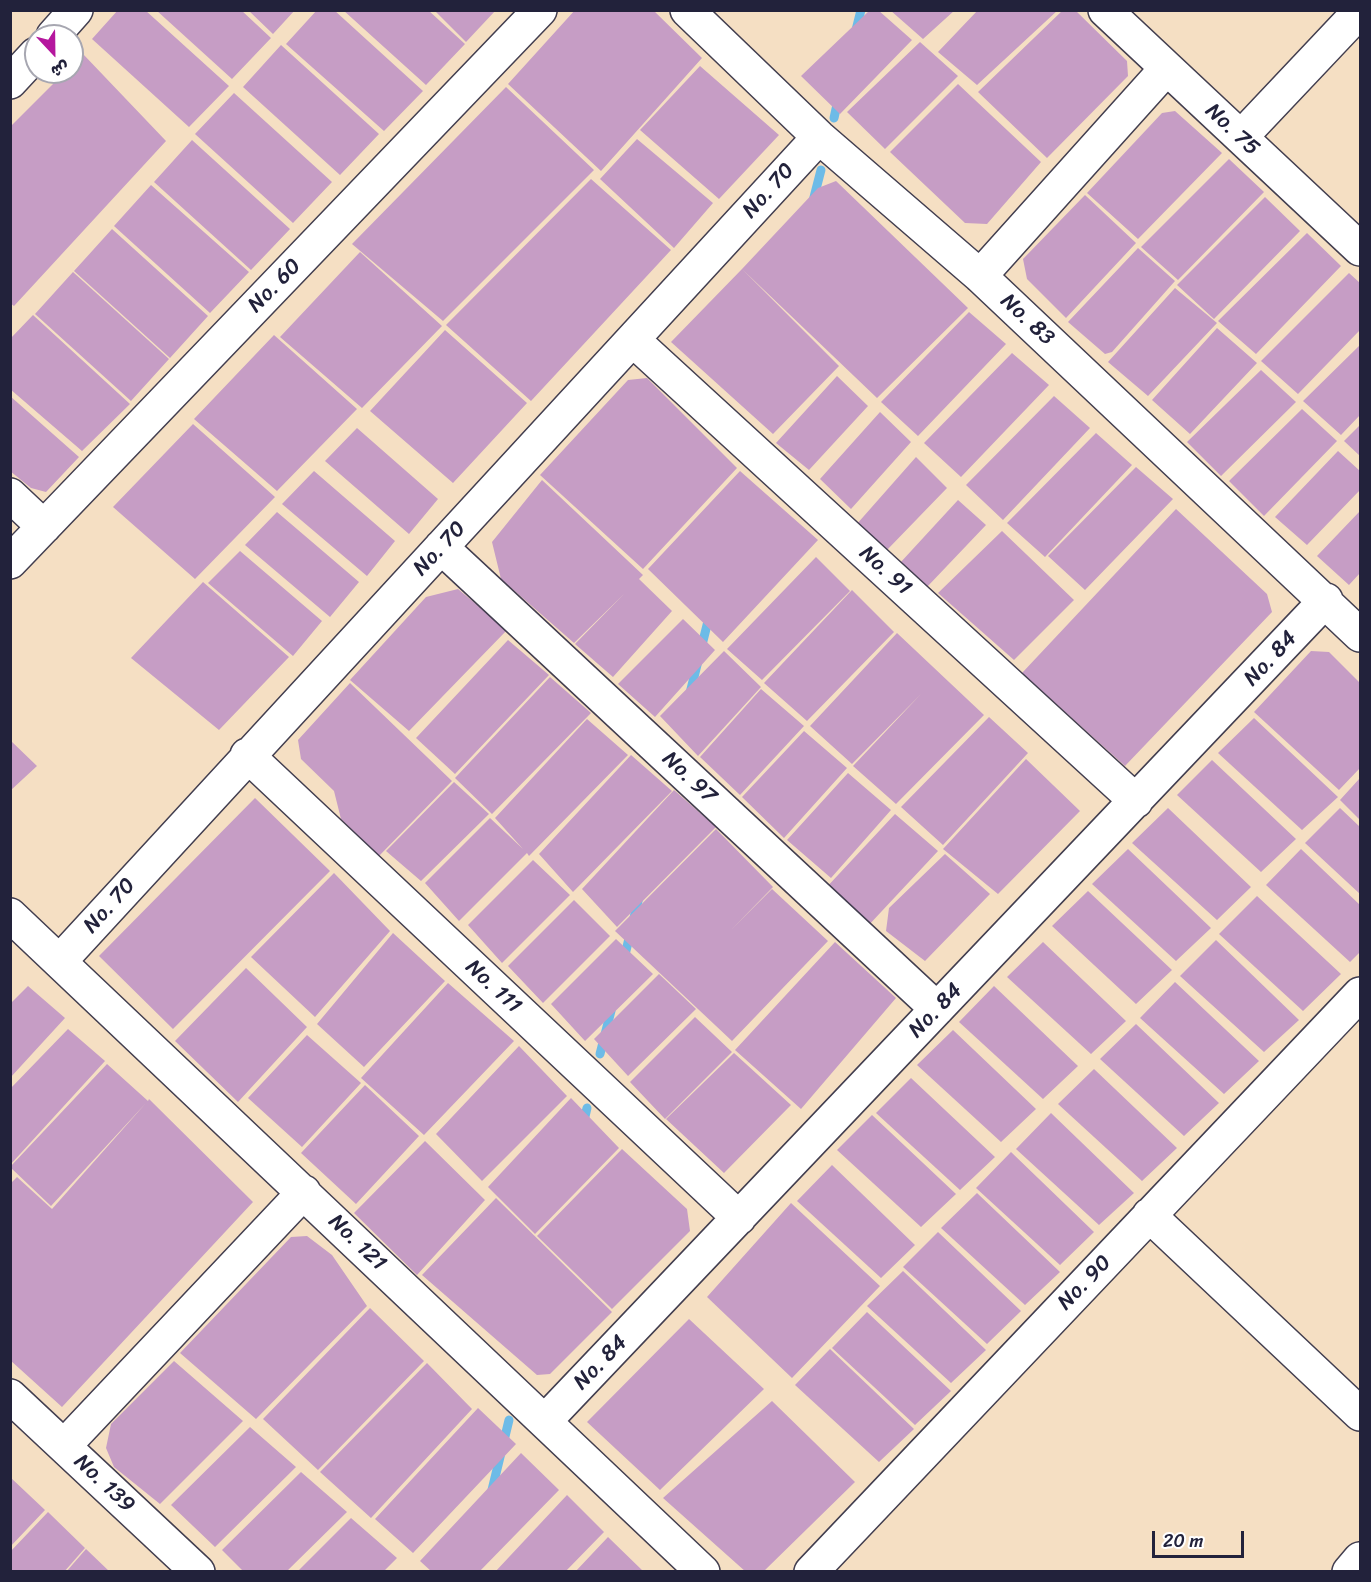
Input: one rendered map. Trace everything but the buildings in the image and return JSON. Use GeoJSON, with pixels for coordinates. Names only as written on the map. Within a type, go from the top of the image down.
{"type":"FeatureCollection","features":[{"type":"Feature","properties":{"kind":"street"},"geometry":{"type":"LineString","coordinates":[[64,24],[76,10]]}},
{"type":"Feature","properties":{"kind":"street","name":"No. 60"},"geometry":{"type":"LineString","coordinates":[[10,562],[540,10]]}},
{"type":"Feature","properties":{"kind":"street","name":"No. 83"},"geometry":{"type":"LineString","coordinates":[[687,10],[819,137],[980,276],[1326,600],[1360,635]]}},
{"type":"Feature","properties":{"kind":"street","name":"No. 75"},"geometry":{"type":"LineString","coordinates":[[1104,10],[1360,249]]}},
{"type":"Feature","properties":{"kind":"street"},"geometry":{"type":"LineString","coordinates":[[1241,138],[1360,11]]}},
{"type":"Feature","properties":{"kind":"street"},"geometry":{"type":"LineString","coordinates":[[10,82],[24,67]]}},
{"type":"Feature","properties":{"kind":"street"},"geometry":{"type":"LineString","coordinates":[[980,276],[1166,69]]}},
{"type":"Feature","properties":{"kind":"street","name":"No. 70"},"geometry":{"type":"LineString","coordinates":[[60,961],[247,755],[819,137]]}},
{"type":"Feature","properties":{"kind":"street","name":"No. 91"},"geometry":{"type":"LineString","coordinates":[[633,340],[1136,801]]}},
{"type":"Feature","properties":{"kind":"street"},"geometry":{"type":"LineString","coordinates":[[10,495],[44,527]]}},
{"type":"Feature","properties":{"kind":"street","name":"No. 97"},"geometry":{"type":"LineString","coordinates":[[441,548],[937,1009]]}},
{"type":"Feature","properties":{"kind":"street","name":"No. 84"},"geometry":{"type":"LineString","coordinates":[[545,1421],[1326,600]]}},
{"type":"Feature","properties":{"kind":"street","name":"No. 111"},"geometry":{"type":"LineString","coordinates":[[247,755],[739,1218]]}},
{"type":"Feature","properties":{"kind":"street","name":"No. 121"},"geometry":{"type":"LineString","coordinates":[[10,915],[703,1572]]}},
{"type":"Feature","properties":{"kind":"street","name":"No. 90"},"geometry":{"type":"LineString","coordinates":[[810,1572],[1360,994]]}},
{"type":"Feature","properties":{"kind":"street"},"geometry":{"type":"LineString","coordinates":[[64,1446],[304,1192]]}},
{"type":"Feature","properties":{"kind":"street"},"geometry":{"type":"LineString","coordinates":[[1149,1215],[1360,1414]]}},
{"type":"Feature","properties":{"kind":"street","name":"No. 139"},"geometry":{"type":"LineString","coordinates":[[10,1396],[198,1572]]}},
{"type":"Feature","properties":{"kind":"street"},"geometry":{"type":"LineString","coordinates":[[1349,1572],[1360,1559]]}},
{"type":"Feature","properties":{"kind":"waterway"},"geometry":{"type":"LineString","coordinates":[[855,34],[861,10]]}},
{"type":"Feature","properties":{"kind":"waterway"},"geometry":{"type":"LineString","coordinates":[[834,118],[838,100]]}},
{"type":"Feature","properties":{"kind":"waterway"},"geometry":{"type":"LineString","coordinates":[[813,201],[821,170]]}},
{"type":"Feature","properties":{"kind":"waterway"},"geometry":{"type":"LineString","coordinates":[[690,693],[709,617]]}},
{"type":"Feature","properties":{"kind":"waterway"},"geometry":{"type":"LineString","coordinates":[[624,959],[639,897]]}},
{"type":"Feature","properties":{"kind":"waterway"},"geometry":{"type":"LineString","coordinates":[[600,1054],[612,1007]]}},
{"type":"Feature","properties":{"kind":"waterway"},"geometry":{"type":"LineString","coordinates":[[583,1125],[587,1108]]}},
{"type":"Feature","properties":{"kind":"waterway"},"geometry":{"type":"LineString","coordinates":[[491,1494],[509,1420]]}}]}
